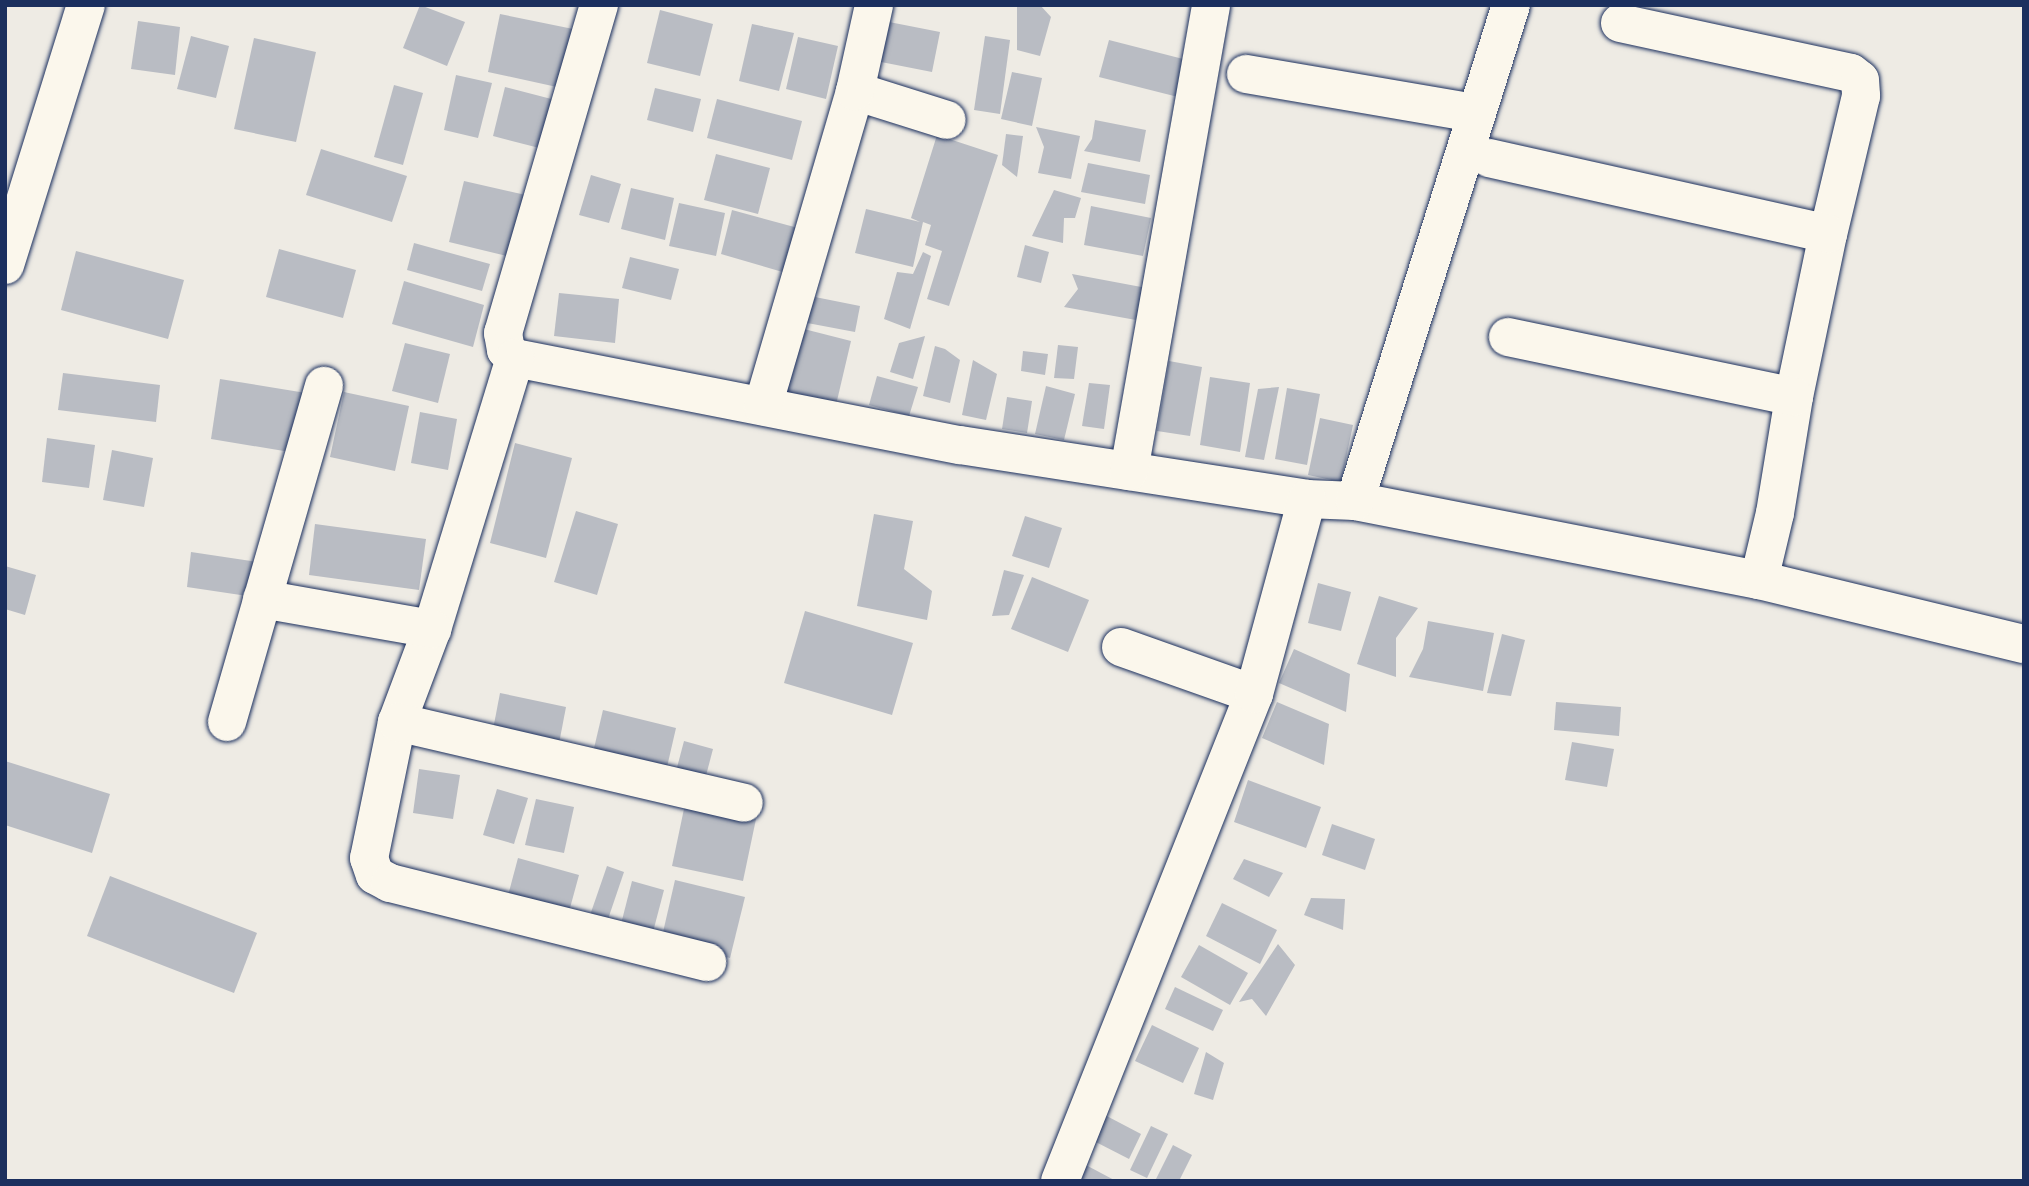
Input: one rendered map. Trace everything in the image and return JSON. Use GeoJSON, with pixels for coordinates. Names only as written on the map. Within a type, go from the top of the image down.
{"type":"FeatureCollection","features":[{"type":"Feature","properties":{"kind":"street"},"geometry":{"type":"LineString","coordinates":[[5,265],[86,5]]}},
{"type":"Feature","properties":{"kind":"street"},"geometry":{"type":"LineString","coordinates":[[599,5],[503,333],[506,350],[515,358],[960,445],[1307,499],[1355,501],[1759,580],[2024,644]]}},
{"type":"Feature","properties":{"kind":"street"},"geometry":{"type":"LineString","coordinates":[[763,406],[855,91],[874,5]]}},
{"type":"Feature","properties":{"kind":"street"},"geometry":{"type":"LineString","coordinates":[[1129,471],[1211,5]]}},
{"type":"Feature","properties":{"kind":"street"},"geometry":{"type":"LineString","coordinates":[[1355,501],[1511,5]]}},
{"type":"Feature","properties":{"kind":"street"},"geometry":{"type":"LineString","coordinates":[[1620,23],[1851,73],[1860,80],[1861,96],[1828,234],[1794,397],[1775,513],[1759,580]]}},
{"type":"Feature","properties":{"kind":"street"},"geometry":{"type":"LineString","coordinates":[[1246,74],[1475,113]]}},
{"type":"Feature","properties":{"kind":"street"},"geometry":{"type":"LineString","coordinates":[[855,91],[947,120]]}},
{"type":"Feature","properties":{"kind":"street"},"geometry":{"type":"LineString","coordinates":[[1489,158],[1828,234]]}},
{"type":"Feature","properties":{"kind":"street"},"geometry":{"type":"LineString","coordinates":[[1508,337],[1794,397]]}},
{"type":"Feature","properties":{"kind":"street"},"geometry":{"type":"LineString","coordinates":[[515,358],[432,629],[397,722],[369,858],[375,875],[390,883],[708,962]]}},
{"type":"Feature","properties":{"kind":"street"},"geometry":{"type":"LineString","coordinates":[[226,722],[324,386]]}},
{"type":"Feature","properties":{"kind":"street"},"geometry":{"type":"LineString","coordinates":[[1060,1181],[1254,694],[1307,499]]}},
{"type":"Feature","properties":{"kind":"street"},"geometry":{"type":"LineString","coordinates":[[262,599],[432,629]]}},
{"type":"Feature","properties":{"kind":"street"},"geometry":{"type":"LineString","coordinates":[[1121,647],[1254,694]]}},
{"type":"Feature","properties":{"kind":"street"},"geometry":{"type":"LineString","coordinates":[[397,722],[744,803]]}},
{"type":"Feature","properties":{"kind":"building"},"geometry":{"type":"Polygon","coordinates":[[[420,5],[465,22],[447,66],[403,48],[420,5]]]}},
{"type":"Feature","properties":{"kind":"building"},"geometry":{"type":"Polygon","coordinates":[[[1017,5],[1040,5],[1051,17],[1040,56],[1017,50],[1017,5]]]}},
{"type":"Feature","properties":{"kind":"building"},"geometry":{"type":"Polygon","coordinates":[[[660,10],[713,24],[700,76],[647,63],[660,10]]]}},
{"type":"Feature","properties":{"kind":"building"},"geometry":{"type":"Polygon","coordinates":[[[500,14],[578,30],[566,89],[488,72],[500,14]]]}},
{"type":"Feature","properties":{"kind":"building"},"geometry":{"type":"Polygon","coordinates":[[[879,20],[940,32],[932,72],[871,60],[879,20]]]}},
{"type":"Feature","properties":{"kind":"building"},"geometry":{"type":"Polygon","coordinates":[[[138,21],[180,27],[175,75],[131,69],[138,21]]]}},
{"type":"Feature","properties":{"kind":"building"},"geometry":{"type":"Polygon","coordinates":[[[752,24],[794,33],[779,91],[739,81],[752,24]]]}},
{"type":"Feature","properties":{"kind":"building"},"geometry":{"type":"Polygon","coordinates":[[[191,36],[229,46],[216,98],[177,89],[191,36]]]}},
{"type":"Feature","properties":{"kind":"building"},"geometry":{"type":"Polygon","coordinates":[[[985,36],[1010,40],[1000,114],[974,110],[985,36]]]}},
{"type":"Feature","properties":{"kind":"building"},"geometry":{"type":"Polygon","coordinates":[[[798,37],[838,46],[826,99],[786,89],[798,37]]]}},
{"type":"Feature","properties":{"kind":"building"},"geometry":{"type":"Polygon","coordinates":[[[254,38],[316,52],[296,142],[234,129],[254,38]]]}},
{"type":"Feature","properties":{"kind":"building"},"geometry":{"type":"Polygon","coordinates":[[[1109,40],[1187,60],[1178,97],[1099,77],[1109,40]]]}},
{"type":"Feature","properties":{"kind":"building"},"geometry":{"type":"Polygon","coordinates":[[[1012,72],[1042,78],[1032,126],[1001,119],[1012,72]]]}},
{"type":"Feature","properties":{"kind":"building"},"geometry":{"type":"Polygon","coordinates":[[[456,75],[492,83],[478,138],[444,130],[456,75]]]}},
{"type":"Feature","properties":{"kind":"building"},"geometry":{"type":"Polygon","coordinates":[[[394,85],[423,93],[403,165],[374,157],[394,85]]]}},
{"type":"Feature","properties":{"kind":"building"},"geometry":{"type":"Polygon","coordinates":[[[505,87],[563,102],[551,151],[493,136],[505,87]]]}},
{"type":"Feature","properties":{"kind":"building"},"geometry":{"type":"Polygon","coordinates":[[[655,88],[701,99],[693,132],[647,120],[655,88]]]}},
{"type":"Feature","properties":{"kind":"building"},"geometry":{"type":"Polygon","coordinates":[[[717,99],[802,121],[792,160],[707,138],[717,99]]]}},
{"type":"Feature","properties":{"kind":"building"},"geometry":{"type":"Polygon","coordinates":[[[1095,120],[1146,130],[1140,162],[1084,151],[1092,139],[1095,120]]]}},
{"type":"Feature","properties":{"kind":"building"},"geometry":{"type":"Polygon","coordinates":[[[1036,127],[1080,136],[1071,179],[1038,173],[1044,147],[1036,127]]]}},
{"type":"Feature","properties":{"kind":"building"},"geometry":{"type":"Polygon","coordinates":[[[1006,134],[1023,136],[1017,177],[1002,165],[1006,134]]]}},
{"type":"Feature","properties":{"kind":"building"},"geometry":{"type":"Polygon","coordinates":[[[937,135],[998,155],[949,306],[927,299],[942,251],[925,245],[931,225],[923,222],[913,267],[855,253],[866,209],[920,222],[911,218],[937,135]]]}},
{"type":"Feature","properties":{"kind":"building"},"geometry":{"type":"Polygon","coordinates":[[[321,149],[407,176],[392,222],[306,195],[321,149]]]}},
{"type":"Feature","properties":{"kind":"building"},"geometry":{"type":"Polygon","coordinates":[[[716,154],[770,168],[758,214],[704,200],[716,154]]]}},
{"type":"Feature","properties":{"kind":"building"},"geometry":{"type":"Polygon","coordinates":[[[1088,163],[1150,175],[1145,204],[1081,192],[1088,163]]]}},
{"type":"Feature","properties":{"kind":"building"},"geometry":{"type":"Polygon","coordinates":[[[591,175],[621,184],[609,223],[579,215],[591,175]]]}},
{"type":"Feature","properties":{"kind":"building"},"geometry":{"type":"Polygon","coordinates":[[[464,181],[530,196],[515,258],[449,242],[464,181]]]}},
{"type":"Feature","properties":{"kind":"building"},"geometry":{"type":"Polygon","coordinates":[[[631,188],[674,198],[665,240],[621,229],[631,188]]]}},
{"type":"Feature","properties":{"kind":"building"},"geometry":{"type":"Polygon","coordinates":[[[1054,190],[1081,198],[1075,218],[1064,218],[1063,243],[1032,236],[1054,190]]]}},
{"type":"Feature","properties":{"kind":"building"},"geometry":{"type":"Polygon","coordinates":[[[679,203],[725,213],[716,256],[669,246],[679,203]]]}},
{"type":"Feature","properties":{"kind":"building"},"geometry":{"type":"Polygon","coordinates":[[[1091,206],[1151,218],[1143,256],[1084,245],[1091,206]]]}},
{"type":"Feature","properties":{"kind":"building"},"geometry":{"type":"Polygon","coordinates":[[[732,210],[798,228],[786,273],[721,254],[732,210]]]}},
{"type":"Feature","properties":{"kind":"building"},"geometry":{"type":"Polygon","coordinates":[[[414,243],[490,264],[482,291],[407,270],[414,243]]]}},
{"type":"Feature","properties":{"kind":"building"},"geometry":{"type":"Polygon","coordinates":[[[1025,245],[1049,252],[1041,283],[1017,277],[1025,245]]]}},
{"type":"Feature","properties":{"kind":"building"},"geometry":{"type":"Polygon","coordinates":[[[279,249],[356,270],[343,318],[266,297],[279,249]]]}},
{"type":"Feature","properties":{"kind":"building"},"geometry":{"type":"Polygon","coordinates":[[[76,251],[184,280],[168,339],[61,310],[76,251]]]}},
{"type":"Feature","properties":{"kind":"building"},"geometry":{"type":"Polygon","coordinates":[[[923,252],[931,256],[910,329],[884,319],[897,272],[913,274],[923,252]]]}},
{"type":"Feature","properties":{"kind":"building"},"geometry":{"type":"Polygon","coordinates":[[[630,257],[679,269],[671,300],[622,288],[630,257]]]}},
{"type":"Feature","properties":{"kind":"building"},"geometry":{"type":"Polygon","coordinates":[[[1072,274],[1152,289],[1147,322],[1064,307],[1078,289],[1072,274]]]}},
{"type":"Feature","properties":{"kind":"building"},"geometry":{"type":"Polygon","coordinates":[[[404,281],[484,305],[473,347],[392,324],[404,281]]]}},
{"type":"Feature","properties":{"kind":"building"},"geometry":{"type":"Polygon","coordinates":[[[559,293],[619,299],[615,343],[554,336],[559,293]]]}},
{"type":"Feature","properties":{"kind":"building"},"geometry":{"type":"Polygon","coordinates":[[[815,297],[860,306],[855,332],[802,322],[815,297]]]}},
{"type":"Feature","properties":{"kind":"building"},"geometry":{"type":"Polygon","coordinates":[[[800,328],[851,341],[836,405],[784,392],[800,328]]]}},
{"type":"Feature","properties":{"kind":"building"},"geometry":{"type":"Polygon","coordinates":[[[925,336],[913,379],[890,372],[899,343],[925,336]]]}},
{"type":"Feature","properties":{"kind":"building"},"geometry":{"type":"Polygon","coordinates":[[[405,343],[450,354],[438,403],[392,391],[405,343]]]}},
{"type":"Feature","properties":{"kind":"building"},"geometry":{"type":"Polygon","coordinates":[[[1058,345],[1078,347],[1074,379],[1054,378],[1058,345]]]}},
{"type":"Feature","properties":{"kind":"building"},"geometry":{"type":"Polygon","coordinates":[[[935,346],[945,349],[960,360],[950,403],[923,396],[935,346]]]}},
{"type":"Feature","properties":{"kind":"building"},"geometry":{"type":"Polygon","coordinates":[[[1023,351],[1048,354],[1045,375],[1021,371],[1023,351]]]}},
{"type":"Feature","properties":{"kind":"building"},"geometry":{"type":"Polygon","coordinates":[[[973,360],[997,374],[986,420],[962,415],[973,360]]]}},
{"type":"Feature","properties":{"kind":"building"},"geometry":{"type":"Polygon","coordinates":[[[1169,361],[1202,367],[1190,436],[1157,431],[1169,361]]]}},
{"type":"Feature","properties":{"kind":"building"},"geometry":{"type":"Polygon","coordinates":[[[63,373],[160,385],[156,422],[58,410],[63,373]]]}},
{"type":"Feature","properties":{"kind":"building"},"geometry":{"type":"Polygon","coordinates":[[[877,376],[918,387],[909,416],[869,405],[877,376]]]}},
{"type":"Feature","properties":{"kind":"building"},"geometry":{"type":"Polygon","coordinates":[[[1210,377],[1250,383],[1240,452],[1200,445],[1210,377]]]}},
{"type":"Feature","properties":{"kind":"building"},"geometry":{"type":"Polygon","coordinates":[[[220,379],[306,393],[296,453],[211,439],[220,379]]]}},
{"type":"Feature","properties":{"kind":"building"},"geometry":{"type":"Polygon","coordinates":[[[1089,383],[1110,385],[1104,429],[1082,426],[1089,383]]]}},
{"type":"Feature","properties":{"kind":"building"},"geometry":{"type":"Polygon","coordinates":[[[1046,386],[1075,394],[1064,440],[1035,434],[1046,386]]]}},
{"type":"Feature","properties":{"kind":"building"},"geometry":{"type":"Polygon","coordinates":[[[1279,387],[1264,460],[1245,457],[1258,389],[1279,387]]]}},
{"type":"Feature","properties":{"kind":"building"},"geometry":{"type":"Polygon","coordinates":[[[1287,388],[1320,394],[1307,465],[1275,459],[1287,388]]]}},
{"type":"Feature","properties":{"kind":"building"},"geometry":{"type":"Polygon","coordinates":[[[344,392],[409,406],[395,471],[330,457],[344,392]]]}},
{"type":"Feature","properties":{"kind":"building"},"geometry":{"type":"Polygon","coordinates":[[[1007,397],[1032,401],[1027,433],[1002,429],[1007,397]]]}},
{"type":"Feature","properties":{"kind":"building"},"geometry":{"type":"Polygon","coordinates":[[[420,412],[457,419],[448,470],[411,463],[420,412]]]}},
{"type":"Feature","properties":{"kind":"building"},"geometry":{"type":"Polygon","coordinates":[[[1320,418],[1353,425],[1341,482],[1308,475],[1320,418]]]}},
{"type":"Feature","properties":{"kind":"building"},"geometry":{"type":"Polygon","coordinates":[[[47,438],[95,445],[89,488],[42,482],[47,438]]]}},
{"type":"Feature","properties":{"kind":"building"},"geometry":{"type":"Polygon","coordinates":[[[515,443],[572,458],[546,558],[490,543],[515,443]]]}},
{"type":"Feature","properties":{"kind":"building"},"geometry":{"type":"Polygon","coordinates":[[[112,450],[153,458],[144,507],[103,500],[112,450]]]}},
{"type":"Feature","properties":{"kind":"building"},"geometry":{"type":"Polygon","coordinates":[[[576,511],[618,524],[597,595],[554,582],[576,511]]]}},
{"type":"Feature","properties":{"kind":"building"},"geometry":{"type":"Polygon","coordinates":[[[874,514],[913,521],[904,569],[932,591],[927,620],[857,606],[874,514]]]}},
{"type":"Feature","properties":{"kind":"building"},"geometry":{"type":"Polygon","coordinates":[[[1025,516],[1062,528],[1049,568],[1012,556],[1025,516]]]}},
{"type":"Feature","properties":{"kind":"building"},"geometry":{"type":"Polygon","coordinates":[[[315,524],[426,539],[419,590],[309,575],[315,524]]]}},
{"type":"Feature","properties":{"kind":"building"},"geometry":{"type":"Polygon","coordinates":[[[191,552],[258,562],[254,597],[187,587],[191,552]]]}},
{"type":"Feature","properties":{"kind":"building"},"geometry":{"type":"Polygon","coordinates":[[[5,566],[36,575],[25,615],[5,609],[5,566]]]}},
{"type":"Feature","properties":{"kind":"building"},"geometry":{"type":"Polygon","coordinates":[[[1004,570],[1024,575],[1009,615],[992,616],[1004,570]]]}},
{"type":"Feature","properties":{"kind":"building"},"geometry":{"type":"Polygon","coordinates":[[[1032,577],[1089,600],[1068,652],[1011,629],[1032,577]]]}},
{"type":"Feature","properties":{"kind":"building"},"geometry":{"type":"Polygon","coordinates":[[[1318,583],[1351,592],[1341,631],[1308,623],[1318,583]]]}},
{"type":"Feature","properties":{"kind":"building"},"geometry":{"type":"Polygon","coordinates":[[[1379,596],[1418,608],[1396,638],[1396,677],[1357,664],[1379,596]]]}},
{"type":"Feature","properties":{"kind":"building"},"geometry":{"type":"Polygon","coordinates":[[[805,611],[913,643],[892,715],[784,683],[805,611]]]}},
{"type":"Feature","properties":{"kind":"building"},"geometry":{"type":"Polygon","coordinates":[[[1428,621],[1494,633],[1483,691],[1409,677],[1423,649],[1428,621]]]}},
{"type":"Feature","properties":{"kind":"building"},"geometry":{"type":"Polygon","coordinates":[[[1502,634],[1525,640],[1511,696],[1487,693],[1502,634]]]}},
{"type":"Feature","properties":{"kind":"building"},"geometry":{"type":"Polygon","coordinates":[[[1294,649],[1350,674],[1346,712],[1279,683],[1294,649]]]}},
{"type":"Feature","properties":{"kind":"building"},"geometry":{"type":"Polygon","coordinates":[[[500,693],[566,707],[557,754],[491,740],[500,693]]]}},
{"type":"Feature","properties":{"kind":"building"},"geometry":{"type":"Polygon","coordinates":[[[1277,702],[1329,724],[1324,765],[1262,738],[1277,702]]]}},
{"type":"Feature","properties":{"kind":"building"},"geometry":{"type":"Polygon","coordinates":[[[1556,702],[1621,707],[1619,736],[1554,730],[1556,702]]]}},
{"type":"Feature","properties":{"kind":"building"},"geometry":{"type":"Polygon","coordinates":[[[603,710],[676,728],[664,780],[591,761],[603,710]]]}},
{"type":"Feature","properties":{"kind":"building"},"geometry":{"type":"Polygon","coordinates":[[[684,741],[713,749],[703,787],[674,779],[684,741]]]}},
{"type":"Feature","properties":{"kind":"building"},"geometry":{"type":"Polygon","coordinates":[[[1572,742],[1614,749],[1607,787],[1565,780],[1572,742]]]}},
{"type":"Feature","properties":{"kind":"building"},"geometry":{"type":"Polygon","coordinates":[[[5,761],[110,794],[92,853],[5,825],[5,761]]]}},
{"type":"Feature","properties":{"kind":"building"},"geometry":{"type":"Polygon","coordinates":[[[419,769],[460,775],[453,819],[413,813],[419,769]]]}},
{"type":"Feature","properties":{"kind":"building"},"geometry":{"type":"Polygon","coordinates":[[[1248,780],[1321,807],[1306,848],[1234,822],[1248,780]]]}},
{"type":"Feature","properties":{"kind":"building"},"geometry":{"type":"Polygon","coordinates":[[[497,789],[528,798],[514,844],[483,835],[497,789]]]}},
{"type":"Feature","properties":{"kind":"building"},"geometry":{"type":"Polygon","coordinates":[[[536,799],[574,807],[564,853],[525,845],[536,799]]]}},
{"type":"Feature","properties":{"kind":"building"},"geometry":{"type":"Polygon","coordinates":[[[685,804],[756,819],[743,881],[672,866],[685,804]]]}},
{"type":"Feature","properties":{"kind":"building"},"geometry":{"type":"Polygon","coordinates":[[[1332,824],[1375,839],[1365,870],[1322,855],[1332,824]]]}},
{"type":"Feature","properties":{"kind":"building"},"geometry":{"type":"Polygon","coordinates":[[[518,858],[579,875],[567,919],[506,903],[518,858]]]}},
{"type":"Feature","properties":{"kind":"building"},"geometry":{"type":"Polygon","coordinates":[[[1244,859],[1283,873],[1269,897],[1233,879],[1244,859]]]}},
{"type":"Feature","properties":{"kind":"building"},"geometry":{"type":"Polygon","coordinates":[[[607,866],[624,872],[605,928],[588,921],[607,866]]]}},
{"type":"Feature","properties":{"kind":"building"},"geometry":{"type":"Polygon","coordinates":[[[110,876],[257,933],[234,993],[87,936],[110,876]]]}},
{"type":"Feature","properties":{"kind":"building"},"geometry":{"type":"Polygon","coordinates":[[[675,880],[745,897],[730,958],[661,941],[675,880]]]}},
{"type":"Feature","properties":{"kind":"building"},"geometry":{"type":"Polygon","coordinates":[[[632,881],[664,890],[653,932],[621,924],[632,881]]]}},
{"type":"Feature","properties":{"kind":"building"},"geometry":{"type":"Polygon","coordinates":[[[1311,898],[1345,899],[1343,930],[1304,915],[1311,898]]]}},
{"type":"Feature","properties":{"kind":"building"},"geometry":{"type":"Polygon","coordinates":[[[1222,903],[1277,930],[1260,964],[1206,936],[1222,903]]]}},
{"type":"Feature","properties":{"kind":"building"},"geometry":{"type":"Polygon","coordinates":[[[1278,944],[1295,965],[1266,1016],[1252,999],[1239,1002],[1278,944]]]}},
{"type":"Feature","properties":{"kind":"building"},"geometry":{"type":"Polygon","coordinates":[[[1199,945],[1248,973],[1230,1005],[1181,977],[1199,945]]]}},
{"type":"Feature","properties":{"kind":"building"},"geometry":{"type":"Polygon","coordinates":[[[1175,987],[1223,1010],[1213,1031],[1165,1009],[1175,987]]]}},
{"type":"Feature","properties":{"kind":"building"},"geometry":{"type":"Polygon","coordinates":[[[1152,1025],[1199,1048],[1183,1083],[1135,1061],[1152,1025]]]}},
{"type":"Feature","properties":{"kind":"building"},"geometry":{"type":"Polygon","coordinates":[[[1206,1052],[1224,1063],[1213,1100],[1194,1094],[1206,1052]]]}},
{"type":"Feature","properties":{"kind":"building"},"geometry":{"type":"Polygon","coordinates":[[[1101,1113],[1141,1134],[1129,1159],[1088,1138],[1101,1113]]]}},
{"type":"Feature","properties":{"kind":"building"},"geometry":{"type":"Polygon","coordinates":[[[1151,1126],[1168,1134],[1147,1178],[1130,1170],[1151,1126]]]}},
{"type":"Feature","properties":{"kind":"building"},"geometry":{"type":"Polygon","coordinates":[[[1173,1145],[1192,1155],[1179,1181],[1155,1181],[1173,1145]]]}},
{"type":"Feature","properties":{"kind":"building"},"geometry":{"type":"Polygon","coordinates":[[[1084,1164],[1116,1181],[1075,1181],[1084,1164]]]}}]}
